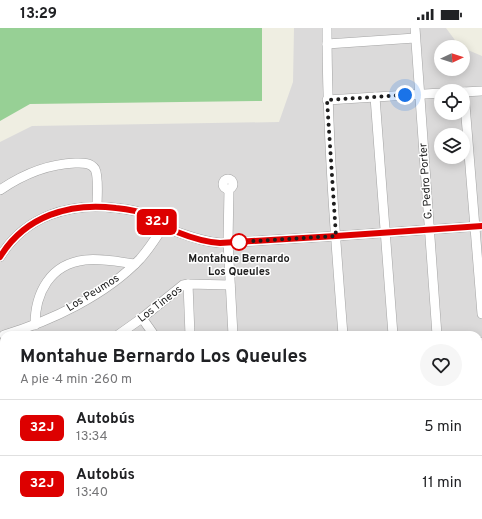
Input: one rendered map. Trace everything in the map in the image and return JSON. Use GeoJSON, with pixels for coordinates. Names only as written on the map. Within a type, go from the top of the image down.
{"type":"FeatureCollection","features":[{"type":"Feature","properties":{"kind":"street"},"geometry":{"type":"LineString","coordinates":[[327,28],[327,100],[343,331]]}},
{"type":"Feature","properties":{"kind":"street","name":"G. Pedro Porter"},"geometry":{"type":"LineString","coordinates":[[415,28],[437,331]]}},
{"type":"Feature","properties":{"kind":"street"},"geometry":{"type":"LineString","coordinates":[[327,44],[415,38]]}},
{"type":"Feature","properties":{"kind":"street"},"geometry":{"type":"LineString","coordinates":[[470,92],[482,91]]}},
{"type":"Feature","properties":{"kind":"street"},"geometry":{"type":"LineString","coordinates":[[327,100],[434,93]]}},
{"type":"Feature","properties":{"kind":"street"},"geometry":{"type":"LineString","coordinates":[[375,97],[393,331]]}},
{"type":"Feature","properties":{"kind":"street"},"geometry":{"type":"LineString","coordinates":[[466,120],[478,226],[482,314]]}},
{"type":"Feature","properties":{"kind":"street"},"geometry":{"type":"LineString","coordinates":[[0,190],[25,176],[45,168],[64,164],[86,163],[92,166],[96,172],[97,206]]}},
{"type":"Feature","properties":{"kind":"street"},"geometry":{"type":"LineString","coordinates":[[228,189],[228,242],[233,331]]}},
{"type":"Feature","properties":{"kind":"street"},"geometry":{"type":"LineString","coordinates":[[0,257],[18,235],[39,219],[71,208],[97,206],[121,209],[148,215],[163,226],[202,241],[228,242],[478,226]]}},
{"type":"Feature","properties":{"kind":"street","name":"Los Peumos"},"geometry":{"type":"LineString","coordinates":[[16,331],[35,325],[92,296],[134,264],[146,252],[163,226]]}},
{"type":"Feature","properties":{"kind":"street"},"geometry":{"type":"LineString","coordinates":[[35,325],[36,308],[40,292],[52,277],[61,269],[72,263],[90,260],[134,264]]}},
{"type":"Feature","properties":{"kind":"street"},"geometry":{"type":"LineString","coordinates":[[188,284],[190,331]]}},
{"type":"Feature","properties":{"kind":"street","name":"Los Tineos"},"geometry":{"type":"LineString","coordinates":[[124,331],[142,318],[180,286],[188,284],[230,285]]}},
{"type":"Feature","properties":{"kind":"street"},"geometry":{"type":"LineString","coordinates":[[142,318],[151,331]]}},
{"type":"Feature","properties":{"kind":"shaded area"},"geometry":{"type":"Polygon","coordinates":[[[294,28],[446,28],[455,40],[434,40],[434,76],[470,76],[470,51],[482,56],[482,331],[0,331],[0,142],[32,126],[279,122],[293,82],[294,28]]]}},
{"type":"Feature","properties":{"kind":"green space"},"geometry":{"type":"Polygon","coordinates":[[[0,28],[262,28],[262,101],[30,104],[0,121],[0,28]]]}},
{"type":"Feature","properties":{"kind":"bus line","name":"32J"},"geometry":{"type":"LineString","coordinates":[[0,257],[11,241],[24,229],[39,219],[49,214],[71,208],[88,206],[109,207],[148,215],[163,226],[192,238],[220,243],[482,226]]}},
{"type":"Feature","properties":{"kind":"place","name":"Montahue Bernardo Los Queules"},"geometry":{"type":"Point","coordinates":[239,242]}},
{"type":"Feature","properties":{"kind":"route"},"geometry":{"type":"LineString","coordinates":[[239,242],[336,236],[327,100],[405,95]]}}]}
